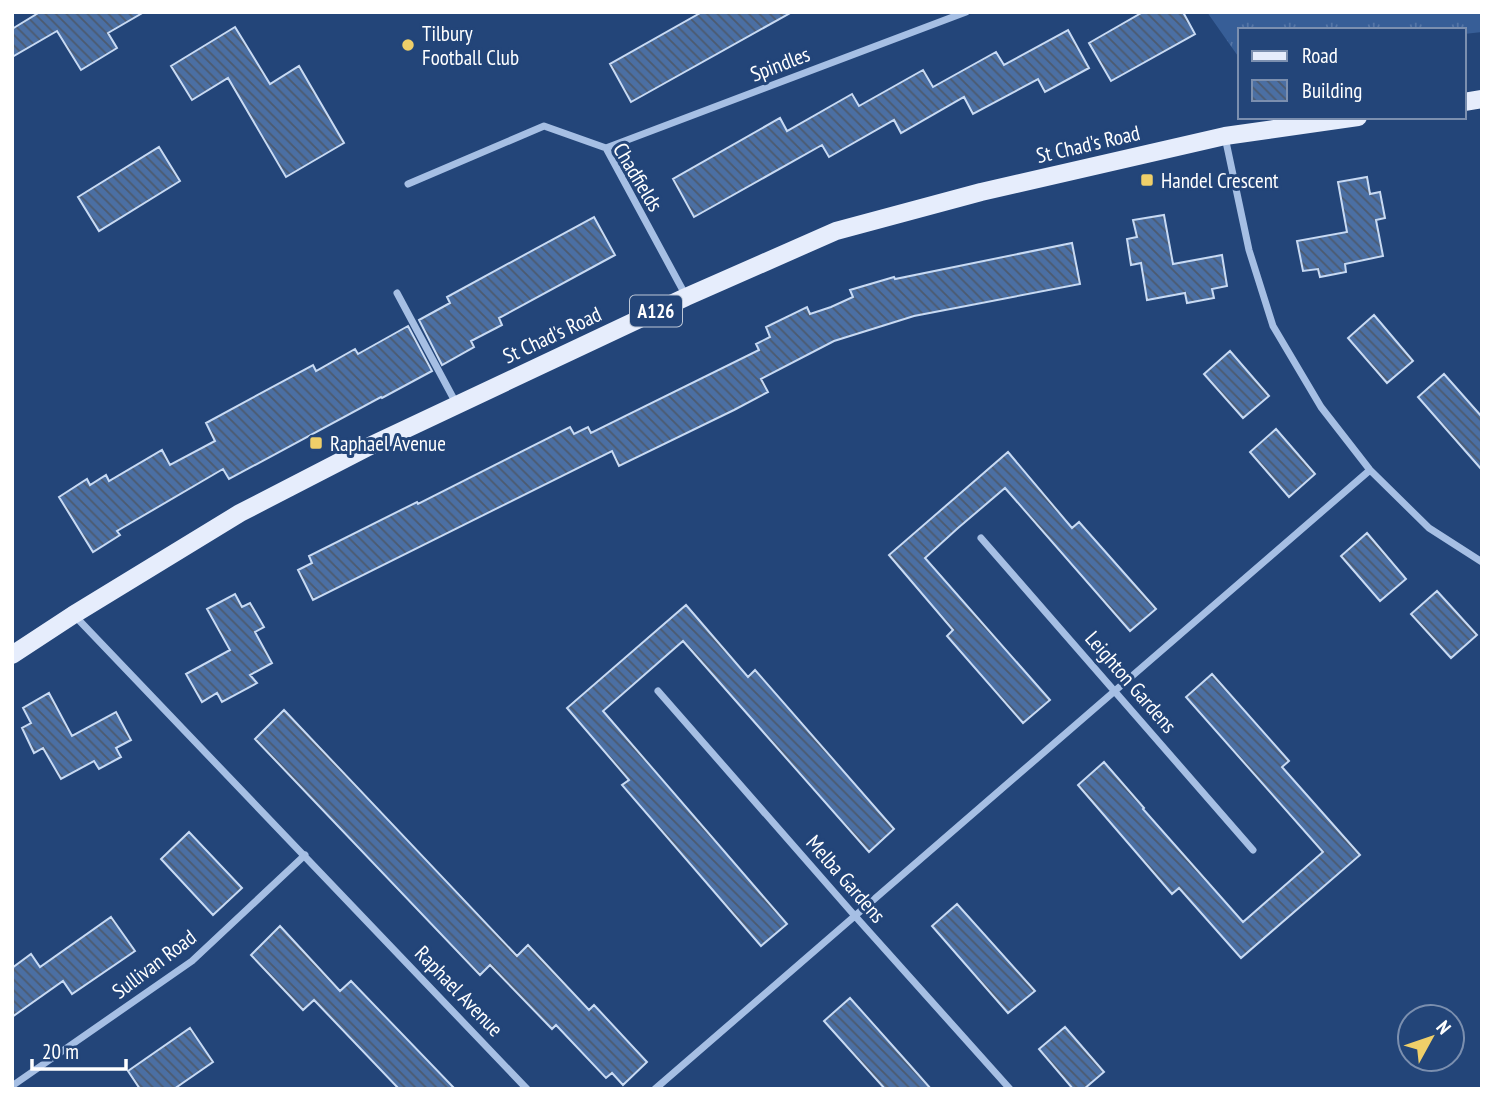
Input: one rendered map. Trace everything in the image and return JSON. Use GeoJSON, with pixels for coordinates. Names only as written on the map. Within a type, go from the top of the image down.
{"type":"FeatureCollection","features":[{"type":"Feature","properties":{"kind":"main road","name":"St Chad's Road"},"geometry":{"type":"LineString","coordinates":[[12,655],[240,513],[372,445],[686,297],[836,231],[981,192],[1225,136],[1344,119]]}},
{"type":"Feature","properties":{"kind":"street","name":"Spindles"},"geometry":{"type":"LineString","coordinates":[[606,148],[966,12]]}},
{"type":"Feature","properties":{"kind":"street","name":"Chadfields"},"geometry":{"type":"LineString","coordinates":[[408,184],[544,126],[606,148],[686,297]]}},
{"type":"Feature","properties":{"kind":"street"},"geometry":{"type":"LineString","coordinates":[[1225,136],[1249,250],[1273,326],[1321,407],[1370,470],[1429,528],[1482,562]]}},
{"type":"Feature","properties":{"kind":"street"},"geometry":{"type":"LineString","coordinates":[[397,293],[457,405]]}},
{"type":"Feature","properties":{"kind":"street"},"geometry":{"type":"LineString","coordinates":[[654,1089],[1370,470]]}},
{"type":"Feature","properties":{"kind":"street","name":"Leighton Gardens"},"geometry":{"type":"LineString","coordinates":[[981,538],[1253,850]]}},
{"type":"Feature","properties":{"kind":"street","name":"Raphael Avenue"},"geometry":{"type":"LineString","coordinates":[[73,615],[527,1089]]}},
{"type":"Feature","properties":{"kind":"street","name":"Melba Gardens"},"geometry":{"type":"LineString","coordinates":[[658,691],[1010,1089]]}},
{"type":"Feature","properties":{"kind":"street","name":"Sullivan Road"},"geometry":{"type":"LineString","coordinates":[[12,1086],[192,961],[305,855]]}},
{"type":"Feature","properties":{"kind":"green space"},"geometry":{"type":"Polygon","coordinates":[[[1207,12],[1482,12],[1482,32],[1466,34],[1466,28],[1238,28],[1238,56],[1207,12]]]}},
{"type":"Feature","properties":{"kind":"building"},"geometry":{"type":"Polygon","coordinates":[[[40,12],[144,12],[108,33],[117,48],[81,70],[57,31],[12,57],[12,29],[40,12]]]}},
{"type":"Feature","properties":{"kind":"building"},"geometry":{"type":"Polygon","coordinates":[[[702,12],[792,12],[631,102],[610,64],[702,12]]]}},
{"type":"Feature","properties":{"kind":"building"},"geometry":{"type":"Polygon","coordinates":[[[1143,12],[1183,12],[1195,34],[1111,81],[1089,43],[1143,12]]]}},
{"type":"Feature","properties":{"kind":"building"},"geometry":{"type":"Polygon","coordinates":[[[235,27],[270,84],[299,66],[344,143],[286,177],[228,78],[192,100],[171,66],[235,27]]]}},
{"type":"Feature","properties":{"kind":"building"},"geometry":{"type":"Polygon","coordinates":[[[1068,30],[1089,68],[1045,92],[1038,79],[973,114],[964,97],[901,133],[894,120],[829,157],[822,145],[694,217],[673,179],[780,118],[787,131],[852,94],[859,106],[923,70],[933,87],[996,52],[1004,65],[1068,30]]]}},
{"type":"Feature","properties":{"kind":"building"},"geometry":{"type":"Polygon","coordinates":[[[159,147],[180,181],[99,231],[78,197],[159,147]]]}},
{"type":"Feature","properties":{"kind":"building"},"geometry":{"type":"Polygon","coordinates":[[[1367,177],[1370,194],[1380,192],[1385,218],[1376,220],[1383,256],[1345,264],[1346,272],[1320,277],[1318,269],[1303,271],[1297,241],[1347,232],[1338,182],[1367,177]]]}},
{"type":"Feature","properties":{"kind":"building"},"geometry":{"type":"Polygon","coordinates":[[[1164,215],[1173,264],[1222,255],[1227,286],[1212,289],[1214,298],[1187,303],[1185,293],[1147,300],[1141,263],[1131,265],[1127,239],[1137,237],[1133,220],[1164,215]]]}},
{"type":"Feature","properties":{"kind":"building"},"geometry":{"type":"Polygon","coordinates":[[[594,217],[615,255],[499,318],[502,325],[471,341],[474,347],[442,365],[419,320],[450,303],[447,297],[594,217]]]}},
{"type":"Feature","properties":{"kind":"building"},"geometry":{"type":"Polygon","coordinates":[[[1072,243],[1080,284],[914,316],[834,341],[761,379],[768,392],[734,410],[619,466],[612,451],[313,600],[298,570],[312,563],[309,556],[570,427],[574,434],[588,427],[591,433],[759,350],[756,344],[770,337],[766,327],[807,307],[810,314],[831,307],[853,297],[850,290],[894,277],[895,279],[1072,243]]]}},
{"type":"Feature","properties":{"kind":"building"},"geometry":{"type":"Polygon","coordinates":[[[1374,315],[1413,361],[1387,383],[1348,338],[1374,315]]]}},
{"type":"Feature","properties":{"kind":"building"},"geometry":{"type":"Polygon","coordinates":[[[408,326],[432,371],[229,479],[223,469],[117,531],[120,535],[93,552],[59,497],[87,479],[90,485],[106,475],[109,481],[162,450],[170,465],[215,441],[206,423],[313,365],[316,371],[355,349],[358,354],[408,326]]]}},
{"type":"Feature","properties":{"kind":"building"},"geometry":{"type":"Polygon","coordinates":[[[1230,351],[1269,396],[1243,418],[1204,374],[1230,351]]]}},
{"type":"Feature","properties":{"kind":"building"},"geometry":{"type":"Polygon","coordinates":[[[1444,374],[1482,417],[1482,470],[1418,397],[1444,374]]]}},
{"type":"Feature","properties":{"kind":"building"},"geometry":{"type":"Polygon","coordinates":[[[1276,429],[1315,474],[1289,497],[1250,452],[1276,429]]]}},
{"type":"Feature","properties":{"kind":"building"},"geometry":{"type":"Polygon","coordinates":[[[1008,452],[1072,528],[1079,522],[1156,609],[1130,631],[1005,488],[958,528],[925,558],[1050,700],[1023,723],[947,636],[953,630],[889,555],[1008,452]]]}},
{"type":"Feature","properties":{"kind":"building"},"geometry":{"type":"Polygon","coordinates":[[[1367,533],[1406,579],[1380,601],[1341,556],[1367,533]]]}},
{"type":"Feature","properties":{"kind":"building"},"geometry":{"type":"Polygon","coordinates":[[[1437,591],[1477,635],[1451,658],[1411,614],[1437,591]]]}},
{"type":"Feature","properties":{"kind":"building"},"geometry":{"type":"Polygon","coordinates":[[[235,594],[242,607],[250,603],[264,627],[255,632],[272,663],[250,675],[257,683],[222,702],[217,693],[202,702],[186,674],[230,650],[207,609],[235,594]]]}},
{"type":"Feature","properties":{"kind":"building"},"geometry":{"type":"Polygon","coordinates":[[[686,605],[748,677],[755,670],[894,829],[869,852],[683,641],[603,711],[787,924],[761,946],[622,785],[629,780],[567,708],[686,605]]]}},
{"type":"Feature","properties":{"kind":"building"},"geometry":{"type":"Polygon","coordinates":[[[1212,674],[1289,761],[1282,767],[1360,855],[1241,958],[1179,888],[1172,894],[1078,785],[1104,762],[1243,922],[1323,852],[1186,697],[1212,674]]]}},
{"type":"Feature","properties":{"kind":"building"},"geometry":{"type":"Polygon","coordinates":[[[49,693],[72,736],[116,712],[131,740],[116,748],[121,757],[99,769],[94,761],[61,779],[43,748],[34,753],[22,728],[31,723],[23,708],[49,693]]]}},
{"type":"Feature","properties":{"kind":"building"},"geometry":{"type":"Polygon","coordinates":[[[284,710],[517,956],[528,945],[589,1010],[594,1005],[647,1062],[623,1085],[612,1073],[606,1078],[556,1025],[552,1029],[490,965],[480,975],[255,739],[284,710]]]}},
{"type":"Feature","properties":{"kind":"building"},"geometry":{"type":"Polygon","coordinates":[[[189,832],[242,888],[213,915],[161,859],[189,832]]]}},
{"type":"Feature","properties":{"kind":"building"},"geometry":{"type":"Polygon","coordinates":[[[957,904],[1035,991],[1008,1013],[932,926],[957,904]]]}},
{"type":"Feature","properties":{"kind":"building"},"geometry":{"type":"Polygon","coordinates":[[[111,917],[135,951],[72,994],[63,981],[12,1017],[12,968],[31,954],[40,967],[111,917]]]}},
{"type":"Feature","properties":{"kind":"building"},"geometry":{"type":"Polygon","coordinates":[[[280,926],[340,991],[351,981],[455,1089],[399,1089],[314,1000],[303,1010],[251,955],[280,926]]]}},
{"type":"Feature","properties":{"kind":"building"},"geometry":{"type":"Polygon","coordinates":[[[850,998],[931,1089],[885,1089],[824,1021],[850,998]]]}},
{"type":"Feature","properties":{"kind":"building"},"geometry":{"type":"Polygon","coordinates":[[[1065,1027],[1104,1072],[1084,1089],[1073,1089],[1039,1049],[1065,1027]]]}},
{"type":"Feature","properties":{"kind":"building"},"geometry":{"type":"Polygon","coordinates":[[[190,1028],[213,1062],[174,1089],[140,1089],[128,1071],[190,1028]]]}},
{"type":"Feature","properties":{"kind":"place","name":"Tilbury Football Club"},"geometry":{"type":"Point","coordinates":[408,45]}},
{"type":"Feature","properties":{"kind":"place","name":"Handel Crescent"},"geometry":{"type":"Point","coordinates":[1147,180]}},
{"type":"Feature","properties":{"kind":"place","name":"Raphael Avenue"},"geometry":{"type":"Point","coordinates":[316,443]}}]}
